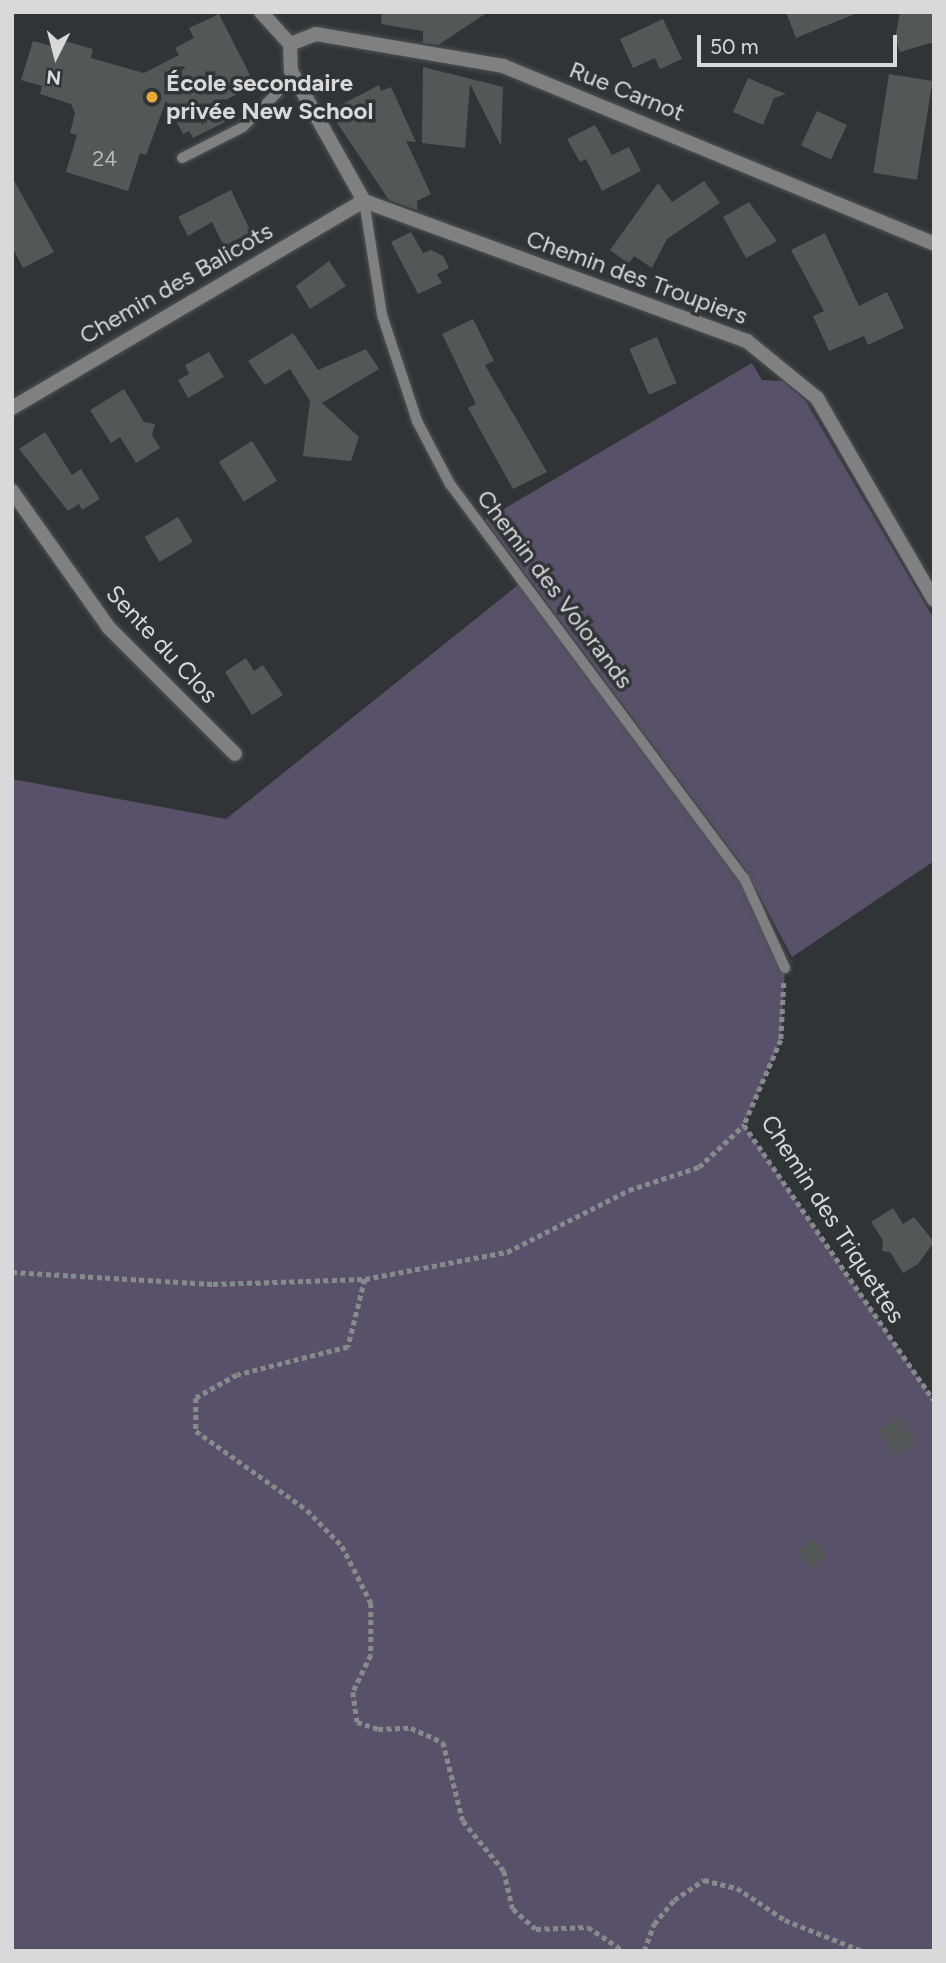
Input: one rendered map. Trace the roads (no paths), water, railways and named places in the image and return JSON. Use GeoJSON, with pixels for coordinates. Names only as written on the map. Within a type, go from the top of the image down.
{"type":"FeatureCollection","features":[{"type":"Feature","properties":{"kind":"street"},"geometry":{"type":"LineString","coordinates":[[261,12],[290,44],[294,76],[364,201]]}},
{"type":"Feature","properties":{"kind":"street","name":"Rue Carnot"},"geometry":{"type":"LineString","coordinates":[[290,44],[316,34],[503,66],[934,244]]}},
{"type":"Feature","properties":{"kind":"street","name":"Chemin des Balicots"},"geometry":{"type":"LineString","coordinates":[[12,408],[364,201]]}},
{"type":"Feature","properties":{"kind":"street","name":"Chemin des Troupiers"},"geometry":{"type":"LineString","coordinates":[[364,201],[747,341],[817,398],[934,600]]}},
{"type":"Feature","properties":{"kind":"street","name":"Sente du Clos"},"geometry":{"type":"LineString","coordinates":[[12,491],[109,628],[235,754]]}},
{"type":"Feature","properties":{"kind":"lane"},"geometry":{"type":"LineString","coordinates":[[181,158],[243,127],[294,76]]}},
{"type":"Feature","properties":{"kind":"lane","name":"Chemin des Volorands"},"geometry":{"type":"LineString","coordinates":[[364,201],[382,315],[417,421],[450,484],[744,878],[785,968]]}},
{"type":"Feature","properties":{"kind":"place","name":"École secondaire privée New School"},"geometry":{"type":"Point","coordinates":[152,97]}}]}
